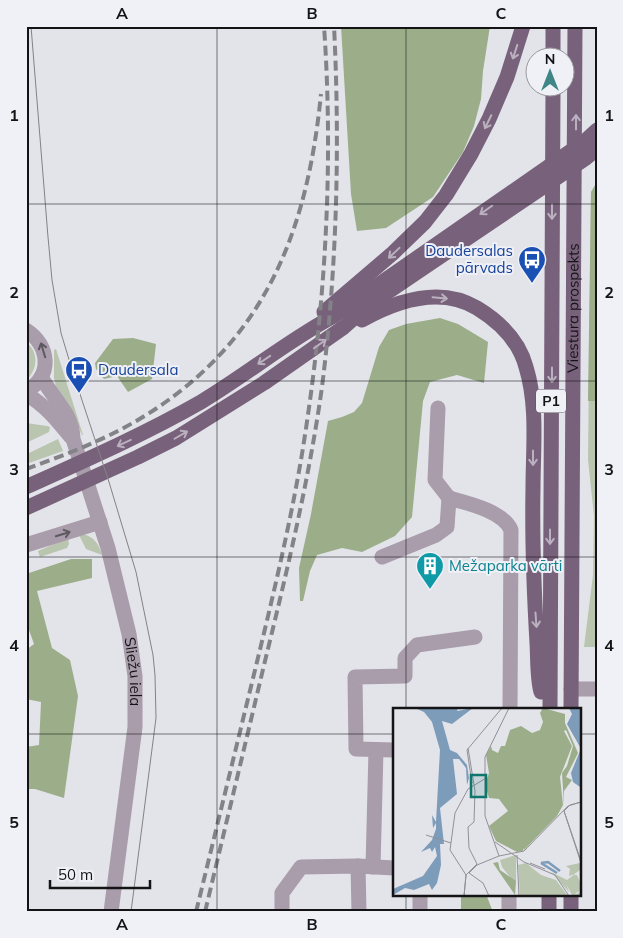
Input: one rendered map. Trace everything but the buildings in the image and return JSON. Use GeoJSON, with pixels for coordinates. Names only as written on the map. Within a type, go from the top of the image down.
{"type":"FeatureCollection","features":[{"type":"Feature","properties":{"kind":"main road"},"geometry":{"type":"LineString","coordinates":[[304,332],[326,309],[393,253],[426,222],[446,195],[471,154],[489,119],[507,77],[523,26]]}},
{"type":"Feature","properties":{"kind":"main road"},"geometry":{"type":"LineString","coordinates":[[553,26],[553,48]]}},
{"type":"Feature","properties":{"kind":"main road","name":"Viestura prospekts"},"geometry":{"type":"LineString","coordinates":[[574,48],[575,26]]}},
{"type":"Feature","properties":{"kind":"main road","name":"Viestura prospekts"},"geometry":{"type":"LineString","coordinates":[[549,708],[554,98]]}},
{"type":"Feature","properties":{"kind":"main road","name":"Viestura prospekts"},"geometry":{"type":"LineString","coordinates":[[571,98],[571,708]]}},
{"type":"Feature","properties":{"kind":"main road"},"geometry":{"type":"LineString","coordinates":[[26,486],[126,443],[203,400],[304,332],[332,317],[584,142],[597,130]]}},
{"type":"Feature","properties":{"kind":"main road"},"geometry":{"type":"LineString","coordinates":[[26,508],[176,438],[235,402],[344,327],[370,304],[597,149]]}},
{"type":"Feature","properties":{"kind":"main road"},"geometry":{"type":"LineString","coordinates":[[344,327],[385,308],[418,298],[443,298],[471,305],[495,320],[513,338],[526,366],[533,409],[534,603],[540,689],[549,708]]}},
{"type":"Feature","properties":{"kind":"main road"},"geometry":{"type":"LineString","coordinates":[[549,896],[549,912]]}},
{"type":"Feature","properties":{"kind":"main road"},"geometry":{"type":"LineString","coordinates":[[571,896],[571,912]]}},
{"type":"Feature","properties":{"kind":"street"},"geometry":{"type":"LineString","coordinates":[[26,330],[35,336],[44,349],[45,367],[36,384],[26,393]]}},
{"type":"Feature","properties":{"kind":"street","name":"Sliežu iela"},"geometry":{"type":"LineString","coordinates":[[41,377],[65,411],[71,423],[73,439],[116,579],[129,634],[136,684],[135,727],[111,912]]}},
{"type":"Feature","properties":{"kind":"street","name":"Sliežu iela"},"geometry":{"type":"LineString","coordinates":[[26,393],[55,417],[73,439]]}},
{"type":"Feature","properties":{"kind":"street"},"geometry":{"type":"LineString","coordinates":[[438,408],[435,480],[449,498],[500,517],[511,530],[510,708]]}},
{"type":"Feature","properties":{"kind":"street"},"geometry":{"type":"LineString","coordinates":[[382,557],[436,535],[447,527],[449,498]]}},
{"type":"Feature","properties":{"kind":"street"},"geometry":{"type":"LineString","coordinates":[[26,545],[100,522]]}},
{"type":"Feature","properties":{"kind":"street"},"geometry":{"type":"LineString","coordinates":[[393,750],[356,749],[355,677],[405,676],[405,658],[416,645],[475,637]]}},
{"type":"Feature","properties":{"kind":"street"},"geometry":{"type":"LineString","coordinates":[[571,689],[597,689]]}},
{"type":"Feature","properties":{"kind":"street"},"geometry":{"type":"LineString","coordinates":[[373,867],[376,750]]}},
{"type":"Feature","properties":{"kind":"street"},"geometry":{"type":"LineString","coordinates":[[358,866],[359,912]]}},
{"type":"Feature","properties":{"kind":"street"},"geometry":{"type":"LineString","coordinates":[[282,912],[282,893],[301,867],[358,866],[393,868]]}},
{"type":"Feature","properties":{"kind":"street"},"geometry":{"type":"LineString","coordinates":[[420,896],[420,912]]}},
{"type":"Feature","properties":{"kind":"street"},"geometry":{"type":"LineString","coordinates":[[509,896],[509,912]]}},
{"type":"Feature","properties":{"kind":"green space"},"geometry":{"type":"Polygon","coordinates":[[[341,26],[490,26],[481,99],[474,126],[463,152],[433,197],[386,228],[357,231],[351,194],[341,26]]]}},
{"type":"Feature","properties":{"kind":"green space"},"geometry":{"type":"Polygon","coordinates":[[[597,182],[597,647],[584,647],[593,575],[594,516],[588,460],[591,192],[597,182]]]}},
{"type":"Feature","properties":{"kind":"green space"},"geometry":{"type":"Polygon","coordinates":[[[597,182],[597,401],[588,401],[591,192],[597,182]]]}},
{"type":"Feature","properties":{"kind":"green space"},"geometry":{"type":"Polygon","coordinates":[[[440,318],[458,324],[488,342],[484,383],[457,375],[430,382],[423,401],[412,517],[395,536],[362,552],[342,548],[317,555],[310,571],[303,601],[300,601],[299,568],[328,421],[354,412],[362,403],[379,347],[389,330],[406,324],[440,318]]]}},
{"type":"Feature","properties":{"kind":"green space"},"geometry":{"type":"Polygon","coordinates":[[[133,338],[156,344],[152,379],[128,392],[117,376],[104,379],[96,369],[95,363],[113,339],[133,338]]]}},
{"type":"Feature","properties":{"kind":"green space"},"geometry":{"type":"Polygon","coordinates":[[[26,342],[35,356],[35,367],[26,381],[26,342]]]}},
{"type":"Feature","properties":{"kind":"green space"},"geometry":{"type":"Polygon","coordinates":[[[56,349],[83,435],[69,404],[56,386],[54,378],[54,350],[56,349]]]}},
{"type":"Feature","properties":{"kind":"green space"},"geometry":{"type":"Polygon","coordinates":[[[26,423],[50,427],[49,432],[26,443],[26,423]]]}},
{"type":"Feature","properties":{"kind":"green space"},"geometry":{"type":"Polygon","coordinates":[[[58,439],[63,451],[26,464],[26,460],[28,460],[27,454],[58,439]]]}},
{"type":"Feature","properties":{"kind":"green space"},"geometry":{"type":"Polygon","coordinates":[[[83,534],[96,542],[102,555],[86,549],[79,535],[83,534]]]}},
{"type":"Feature","properties":{"kind":"green space"},"geometry":{"type":"Polygon","coordinates":[[[68,538],[69,544],[67,548],[40,557],[38,551],[68,538]]]}},
{"type":"Feature","properties":{"kind":"green space"},"geometry":{"type":"Polygon","coordinates":[[[71,559],[92,559],[92,578],[37,591],[52,648],[70,660],[78,696],[64,798],[35,789],[26,789],[26,747],[39,745],[41,702],[26,699],[26,650],[34,644],[29,630],[26,629],[26,574],[71,559]]]}},
{"type":"Feature","properties":{"kind":"green space"},"geometry":{"type":"Polygon","coordinates":[[[461,896],[487,896],[493,912],[461,912],[461,896]]]}},
{"type":"Feature","properties":{"kind":"tram line"},"geometry":{"type":"LineString","coordinates":[[31,26],[52,280],[61,333],[136,572],[153,655],[156,718],[131,912]]}},
{"type":"Feature","properties":{"kind":"railway"},"geometry":{"type":"LineString","coordinates":[[196,912],[281,560],[302,454],[310,401],[322,294],[327,187],[328,133],[324,26]]}},
{"type":"Feature","properties":{"kind":"railway"},"geometry":{"type":"LineString","coordinates":[[205,912],[289,559],[317,422],[331,297],[336,207],[337,117],[334,26]]}},
{"type":"Feature","properties":{"kind":"railway"},"geometry":{"type":"LineString","coordinates":[[26,469],[93,443],[142,418],[196,378],[228,345],[255,310],[276,271],[293,230],[306,187],[315,142],[321,94]]}},
{"type":"Feature","properties":{"kind":"place","name":"Daudersalas pārvads"},"geometry":{"type":"Point","coordinates":[532,284]}},
{"type":"Feature","properties":{"kind":"place","name":"Daudersala"},"geometry":{"type":"Point","coordinates":[79,394]}},
{"type":"Feature","properties":{"kind":"place","name":"Mežaparka vārti"},"geometry":{"type":"Point","coordinates":[430,590]}}]}
